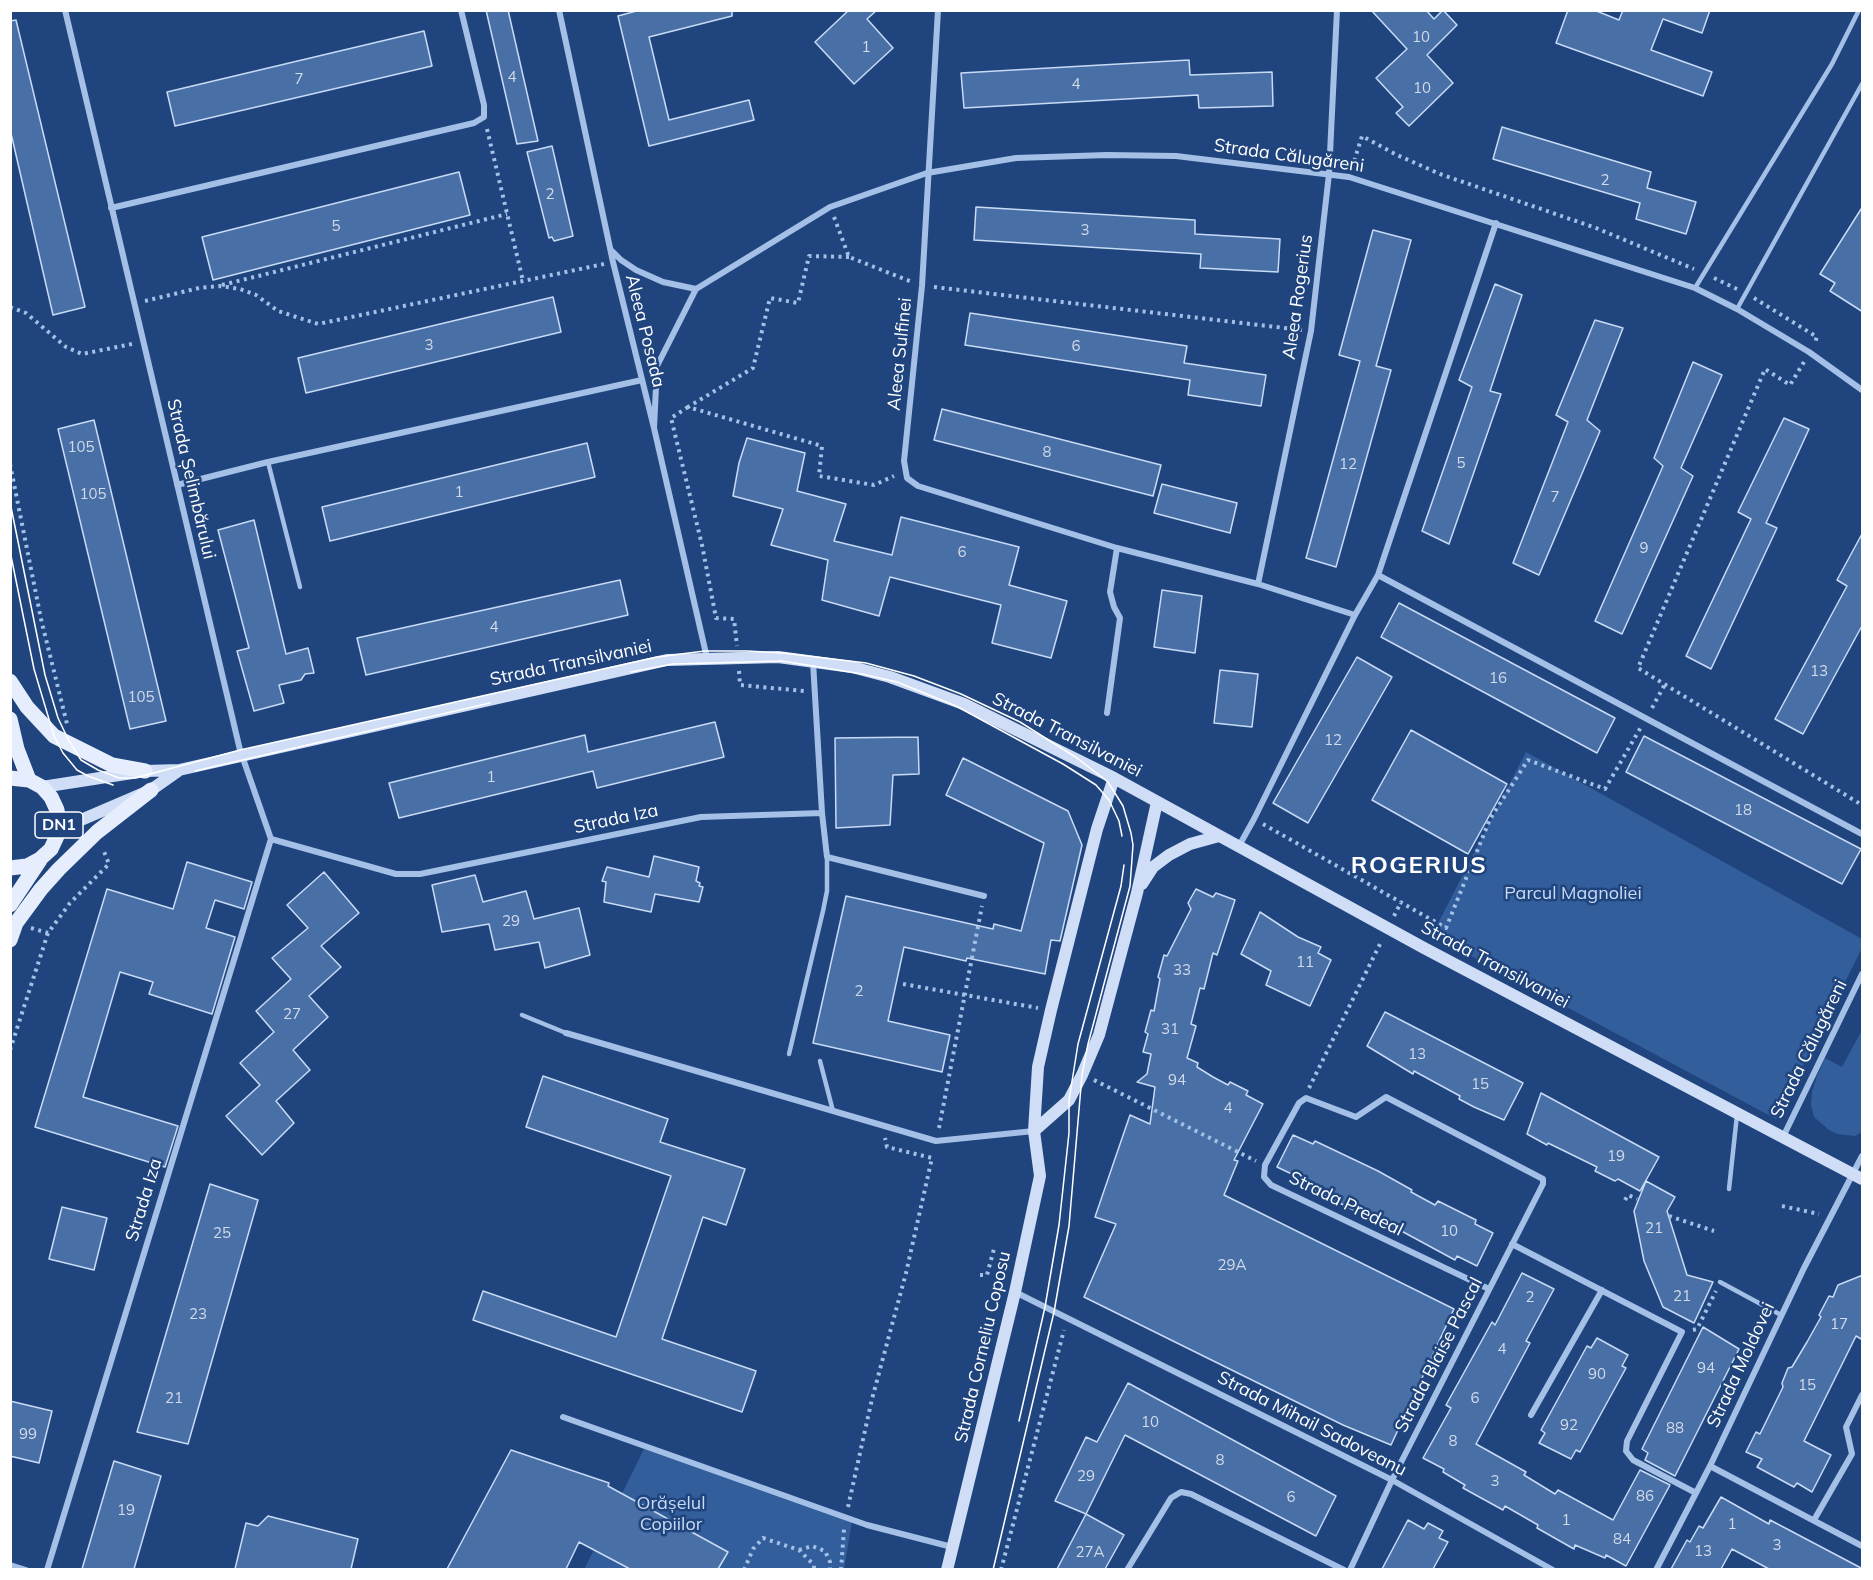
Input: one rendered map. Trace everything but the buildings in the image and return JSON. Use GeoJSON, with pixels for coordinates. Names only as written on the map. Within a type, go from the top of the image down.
{"type":"FeatureCollection","features":[{"type":"Feature","properties":{"kind":"main road","name":"Strada Transilvaniei"},"geometry":{"type":"LineString","coordinates":[[35,784],[145,771],[179,770],[667,660],[778,657],[852,667],[890,677],[964,704],[1114,778],[1388,928],[1858,1177]]}},
{"type":"Feature","properties":{"kind":"main road"},"geometry":{"type":"LineString","coordinates":[[10,681],[27,707],[54,736],[112,765],[145,771]]}},
{"type":"Feature","properties":{"kind":"main road","name":"DN1"},"geometry":{"type":"LineString","coordinates":[[10,719],[17,749],[35,784],[51,797],[57,810],[59,823],[57,836],[51,849],[40,860],[10,904]]}},
{"type":"Feature","properties":{"kind":"main road","name":"Strada Transilvaniei"},"geometry":{"type":"LineString","coordinates":[[57,836],[60,829],[151,790],[179,770]]}},
{"type":"Feature","properties":{"kind":"main road"},"geometry":{"type":"LineString","coordinates":[[10,778],[35,784]]}},
{"type":"Feature","properties":{"kind":"main road","name":"Strada Corneliu Coposu"},"geometry":{"type":"LineString","coordinates":[[948,1569],[1015,1292],[1040,1176],[1034,1131],[1038,1067],[1099,823],[1114,778]]}},
{"type":"Feature","properties":{"kind":"main road"},"geometry":{"type":"LineString","coordinates":[[10,940],[16,923],[41,889],[97,832],[151,790]]}},
{"type":"Feature","properties":{"kind":"main road"},"geometry":{"type":"LineString","coordinates":[[1034,1131],[1069,1100],[1083,1075],[1099,1035],[1137,893],[1157,802]]}},
{"type":"Feature","properties":{"kind":"main road"},"geometry":{"type":"LineString","coordinates":[[1137,893],[1153,867],[1169,855],[1190,844],[1219,836]]}},
{"type":"Feature","properties":{"kind":"main road","name":"DN1"},"geometry":{"type":"LineString","coordinates":[[10,868],[27,866],[40,860]]}},
{"type":"Feature","properties":{"kind":"street","name":"Strada Șelimbărului"},"geometry":{"type":"LineString","coordinates":[[65,10],[241,756]]}},
{"type":"Feature","properties":{"kind":"street"},"geometry":{"type":"LineString","coordinates":[[111,208],[474,123],[484,117],[484,105],[461,10]]}},
{"type":"Feature","properties":{"kind":"street","name":"Aleea Posada"},"geometry":{"type":"LineString","coordinates":[[559,10],[613,262],[707,658]]}},
{"type":"Feature","properties":{"kind":"street","name":"Aleea Sulfinei"},"geometry":{"type":"LineString","coordinates":[[906,470],[904,461],[922,286],[938,10]]}},
{"type":"Feature","properties":{"kind":"street","name":"Aleea Rogerius"},"geometry":{"type":"LineString","coordinates":[[1258,584],[1311,331],[1329,174],[1337,10]]}},
{"type":"Feature","properties":{"kind":"street","name":"Strada Călugăreni"},"geometry":{"type":"LineString","coordinates":[[696,289],[831,207],[927,173],[1016,158],[1107,155],[1176,156],[1349,177],[1695,288],[1737,309],[1809,352],[1863,390]]}},
{"type":"Feature","properties":{"kind":"street"},"geometry":{"type":"LineString","coordinates":[[1239,846],[1355,615],[1378,575],[1496,223]]}},
{"type":"Feature","properties":{"kind":"street"},"geometry":{"type":"LineString","coordinates":[[612,251],[621,261],[636,270],[663,282],[696,289],[657,366],[654,428]]}},
{"type":"Feature","properties":{"kind":"street"},"geometry":{"type":"LineString","coordinates":[[177,485],[268,462],[642,380]]}},
{"type":"Feature","properties":{"kind":"street"},"geometry":{"type":"LineString","coordinates":[[906,470],[907,478],[918,486],[1117,548],[1258,584],[1355,615]]}},
{"type":"Feature","properties":{"kind":"street"},"geometry":{"type":"LineString","coordinates":[[1107,713],[1120,618],[1113,607],[1110,592],[1117,548]]}},
{"type":"Feature","properties":{"kind":"street"},"geometry":{"type":"LineString","coordinates":[[1378,575],[1863,834]]}},
{"type":"Feature","properties":{"kind":"street"},"geometry":{"type":"LineString","coordinates":[[813,662],[826,857],[984,896]]}},
{"type":"Feature","properties":{"kind":"street"},"geometry":{"type":"LineString","coordinates":[[241,756],[271,839]]}},
{"type":"Feature","properties":{"kind":"street","name":"Strada Iza"},"geometry":{"type":"LineString","coordinates":[[47,1569],[271,839],[396,874],[420,874],[701,817],[822,813]]}},
{"type":"Feature","properties":{"kind":"street","name":"Strada Călugăreni"},"geometry":{"type":"LineString","coordinates":[[1783,1137],[1863,974]]}},
{"type":"Feature","properties":{"kind":"street"},"geometry":{"type":"LineString","coordinates":[[566,1033],[936,1141],[1034,1131]]}},
{"type":"Feature","properties":{"kind":"street","name":"Strada Blaise Pascal"},"geometry":{"type":"LineString","coordinates":[[1303,1100],[1306,1098],[1316,1100],[1356,1117],[1386,1097],[1543,1179],[1541,1188],[1392,1480],[1350,1569]]}},
{"type":"Feature","properties":{"kind":"street","name":"Strada Predeal"},"geometry":{"type":"LineString","coordinates":[[1303,1100],[1299,1102],[1265,1166],[1264,1177],[1271,1185],[1489,1289]]}},
{"type":"Feature","properties":{"kind":"street"},"geometry":{"type":"LineString","coordinates":[[1858,1177],[1863,1156]]}},
{"type":"Feature","properties":{"kind":"street","name":"Strada Moldovei"},"geometry":{"type":"LineString","coordinates":[[1656,1569],[1710,1466],[1781,1315],[1832,1216],[1858,1177]]}},
{"type":"Feature","properties":{"kind":"street"},"geometry":{"type":"LineString","coordinates":[[1512,1244],[1683,1332],[1627,1441],[1626,1451],[1632,1460],[1696,1493]]}},
{"type":"Feature","properties":{"kind":"street"},"geometry":{"type":"LineString","coordinates":[[1531,1415],[1602,1290]]}},
{"type":"Feature","properties":{"kind":"street","name":"Strada Mihail Sadoveanu"},"geometry":{"type":"LineString","coordinates":[[1015,1292],[1392,1480],[1552,1569]]}},
{"type":"Feature","properties":{"kind":"street"},"geometry":{"type":"LineString","coordinates":[[1814,1520],[1852,1454],[1846,1427],[1863,1395]]}},
{"type":"Feature","properties":{"kind":"street"},"geometry":{"type":"LineString","coordinates":[[563,1417],[867,1525],[953,1548]]}},
{"type":"Feature","properties":{"kind":"street"},"geometry":{"type":"LineString","coordinates":[[1710,1466],[1863,1546]]}},
{"type":"Feature","properties":{"kind":"street"},"geometry":{"type":"LineString","coordinates":[[1127,1569],[1171,1498],[1181,1492],[1191,1494],[1344,1569]]}},
{"type":"Feature","properties":{"kind":"street"},"geometry":{"type":"LineString","coordinates":[[10,1565],[26,1569]]}},
{"type":"Feature","properties":{"kind":"lane"},"geometry":{"type":"LineString","coordinates":[[1695,288],[1832,64],[1859,10]]}},
{"type":"Feature","properties":{"kind":"lane"},"geometry":{"type":"LineString","coordinates":[[1737,309],[1863,84]]}},
{"type":"Feature","properties":{"kind":"lane"},"geometry":{"type":"LineString","coordinates":[[268,462],[300,587]]}},
{"type":"Feature","properties":{"kind":"lane"},"geometry":{"type":"LineString","coordinates":[[789,1054],[827,891],[826,857]]}},
{"type":"Feature","properties":{"kind":"lane"},"geometry":{"type":"LineString","coordinates":[[522,1015],[566,1033]]}},
{"type":"Feature","properties":{"kind":"lane"},"geometry":{"type":"LineString","coordinates":[[820,1061],[833,1112]]}},
{"type":"Feature","properties":{"kind":"lane"},"geometry":{"type":"LineString","coordinates":[[1729,1189],[1737,1113]]}},
{"type":"Feature","properties":{"kind":"lane"},"geometry":{"type":"LineString","coordinates":[[1720,1282],[1781,1315]]}},
{"type":"Feature","properties":{"kind":"path"},"geometry":{"type":"LineString","coordinates":[[484,117],[523,281]]}},
{"type":"Feature","properties":{"kind":"path"},"geometry":{"type":"LineString","coordinates":[[1349,177],[1362,136],[1440,174],[1596,228],[1703,273],[1745,292],[1817,337],[1790,385],[1765,369],[1638,668],[1863,805]]}},
{"type":"Feature","properties":{"kind":"path"},"geometry":{"type":"LineString","coordinates":[[831,207],[849,257]]}},
{"type":"Feature","properties":{"kind":"path"},"geometry":{"type":"LineString","coordinates":[[134,303],[199,288],[220,286],[507,214]]}},
{"type":"Feature","properties":{"kind":"path"},"geometry":{"type":"LineString","coordinates":[[814,692],[740,686],[734,619],[716,618],[702,545],[671,418],[753,368],[770,298],[798,303],[809,256],[849,257],[922,286],[1311,331]]}},
{"type":"Feature","properties":{"kind":"path"},"geometry":{"type":"LineString","coordinates":[[621,261],[633,279],[657,366]]}},
{"type":"Feature","properties":{"kind":"path"},"geometry":{"type":"LineString","coordinates":[[220,286],[240,289],[256,295],[278,311],[318,324],[613,262]]}},
{"type":"Feature","properties":{"kind":"path"},"geometry":{"type":"LineString","coordinates":[[10,307],[26,313],[66,347],[81,354],[143,342]]}},
{"type":"Feature","properties":{"kind":"path"},"geometry":{"type":"LineString","coordinates":[[688,407],[822,446],[819,476],[874,485],[906,470]]}},
{"type":"Feature","properties":{"kind":"path"},"geometry":{"type":"LineString","coordinates":[[10,464],[41,620],[72,746]]}},
{"type":"Feature","properties":{"kind":"path"},"geometry":{"type":"LineString","coordinates":[[1254,819],[1446,928],[1490,819],[1528,760],[1605,789],[1665,684]]}},
{"type":"Feature","properties":{"kind":"path"},"geometry":{"type":"LineString","coordinates":[[10,1050],[48,933],[70,903],[109,864],[97,832]]}},
{"type":"Feature","properties":{"kind":"path"},"geometry":{"type":"LineString","coordinates":[[936,1141],[984,896]]}},
{"type":"Feature","properties":{"kind":"path"},"geometry":{"type":"LineString","coordinates":[[1303,1100],[1401,902]]}},
{"type":"Feature","properties":{"kind":"path"},"geometry":{"type":"LineString","coordinates":[[903,984],[1051,1010]]}},
{"type":"Feature","properties":{"kind":"path"},"geometry":{"type":"LineString","coordinates":[[1083,1075],[1265,1166]]}},
{"type":"Feature","properties":{"kind":"path"},"geometry":{"type":"LineString","coordinates":[[841,1569],[845,1517],[872,1399],[906,1273],[932,1158],[887,1147],[885,1140],[887,1128]]}},
{"type":"Feature","properties":{"kind":"path"},"geometry":{"type":"LineString","coordinates":[[1625,1200],[1628,1195],[1637,1199]]}},
{"type":"Feature","properties":{"kind":"path"},"geometry":{"type":"LineString","coordinates":[[1782,1206],[1832,1216]]}},
{"type":"Feature","properties":{"kind":"path"},"geometry":{"type":"LineString","coordinates":[[1669,1216],[1714,1230]]}},
{"type":"Feature","properties":{"kind":"path"},"geometry":{"type":"LineString","coordinates":[[980,1275],[987,1275],[994,1249]]}},
{"type":"Feature","properties":{"kind":"path"},"geometry":{"type":"LineString","coordinates":[[1683,1332],[1697,1329],[1720,1282]]}},
{"type":"Feature","properties":{"kind":"path"},"geometry":{"type":"LineString","coordinates":[[1001,1569],[1067,1318]]}},
{"type":"Feature","properties":{"kind":"path"},"geometry":{"type":"LineString","coordinates":[[744,1569],[753,1549],[763,1538],[799,1550],[814,1564],[813,1569]]}},
{"type":"Feature","properties":{"kind":"path"},"geometry":{"type":"LineString","coordinates":[[799,1550],[812,1546],[825,1551],[830,1562],[830,1569]]}},
{"type":"Feature","properties":{"kind":"green space","name":"Parcul Magnoliei"},"geometry":{"type":"Polygon","coordinates":[[[1526,752],[1862,939],[1862,948],[1776,1119],[1432,935],[1526,752]]]}},
{"type":"Feature","properties":{"kind":"green space"},"geometry":{"type":"Polygon","coordinates":[[[1862,1030],[1862,1132],[1855,1136],[1838,1134],[1829,1130],[1814,1117],[1811,1105],[1812,1092],[1825,1058],[1842,1067],[1862,1030]]]}},
{"type":"Feature","properties":{"kind":"green space","name":"Orășelul Copiilor"},"geometry":{"type":"Polygon","coordinates":[[[644,1449],[852,1521],[844,1569],[584,1570],[644,1449]]]}},
{"type":"Feature","properties":{"kind":"tram line"},"geometry":{"type":"LineString","coordinates":[[10,502],[45,675],[58,718],[81,760],[119,778],[135,778],[240,750],[657,657],[705,651],[747,651],[866,663],[914,676],[961,694],[1020,722],[1077,758],[1108,782],[1123,806],[1131,833],[1133,845],[1130,886],[1088,1044],[1082,1075],[1069,1226],[1054,1312],[993,1570]]}},
{"type":"Feature","properties":{"kind":"tram line"},"geometry":{"type":"LineString","coordinates":[[10,551],[34,669],[54,736],[63,753],[77,770],[113,785]]}},
{"type":"Feature","properties":{"kind":"tram line"},"geometry":{"type":"LineString","coordinates":[[631,672],[673,664],[782,661],[897,682],[956,706],[1063,764],[1096,785],[1109,800],[1119,821],[1122,836]]}},
{"type":"Feature","properties":{"kind":"tram line"},"geometry":{"type":"LineString","coordinates":[[195,771],[490,703]]}},
{"type":"Feature","properties":{"kind":"tram line"},"geometry":{"type":"LineString","coordinates":[[1019,1421],[1045,1307],[1059,1225],[1069,1133],[1069,1100],[1078,1044],[1121,886],[1124,865]]}},
{"type":"Feature","properties":{"kind":"district","name":"ROGERIUS"},"geometry":{"type":"Point","coordinates":[1419,866]}}]}
